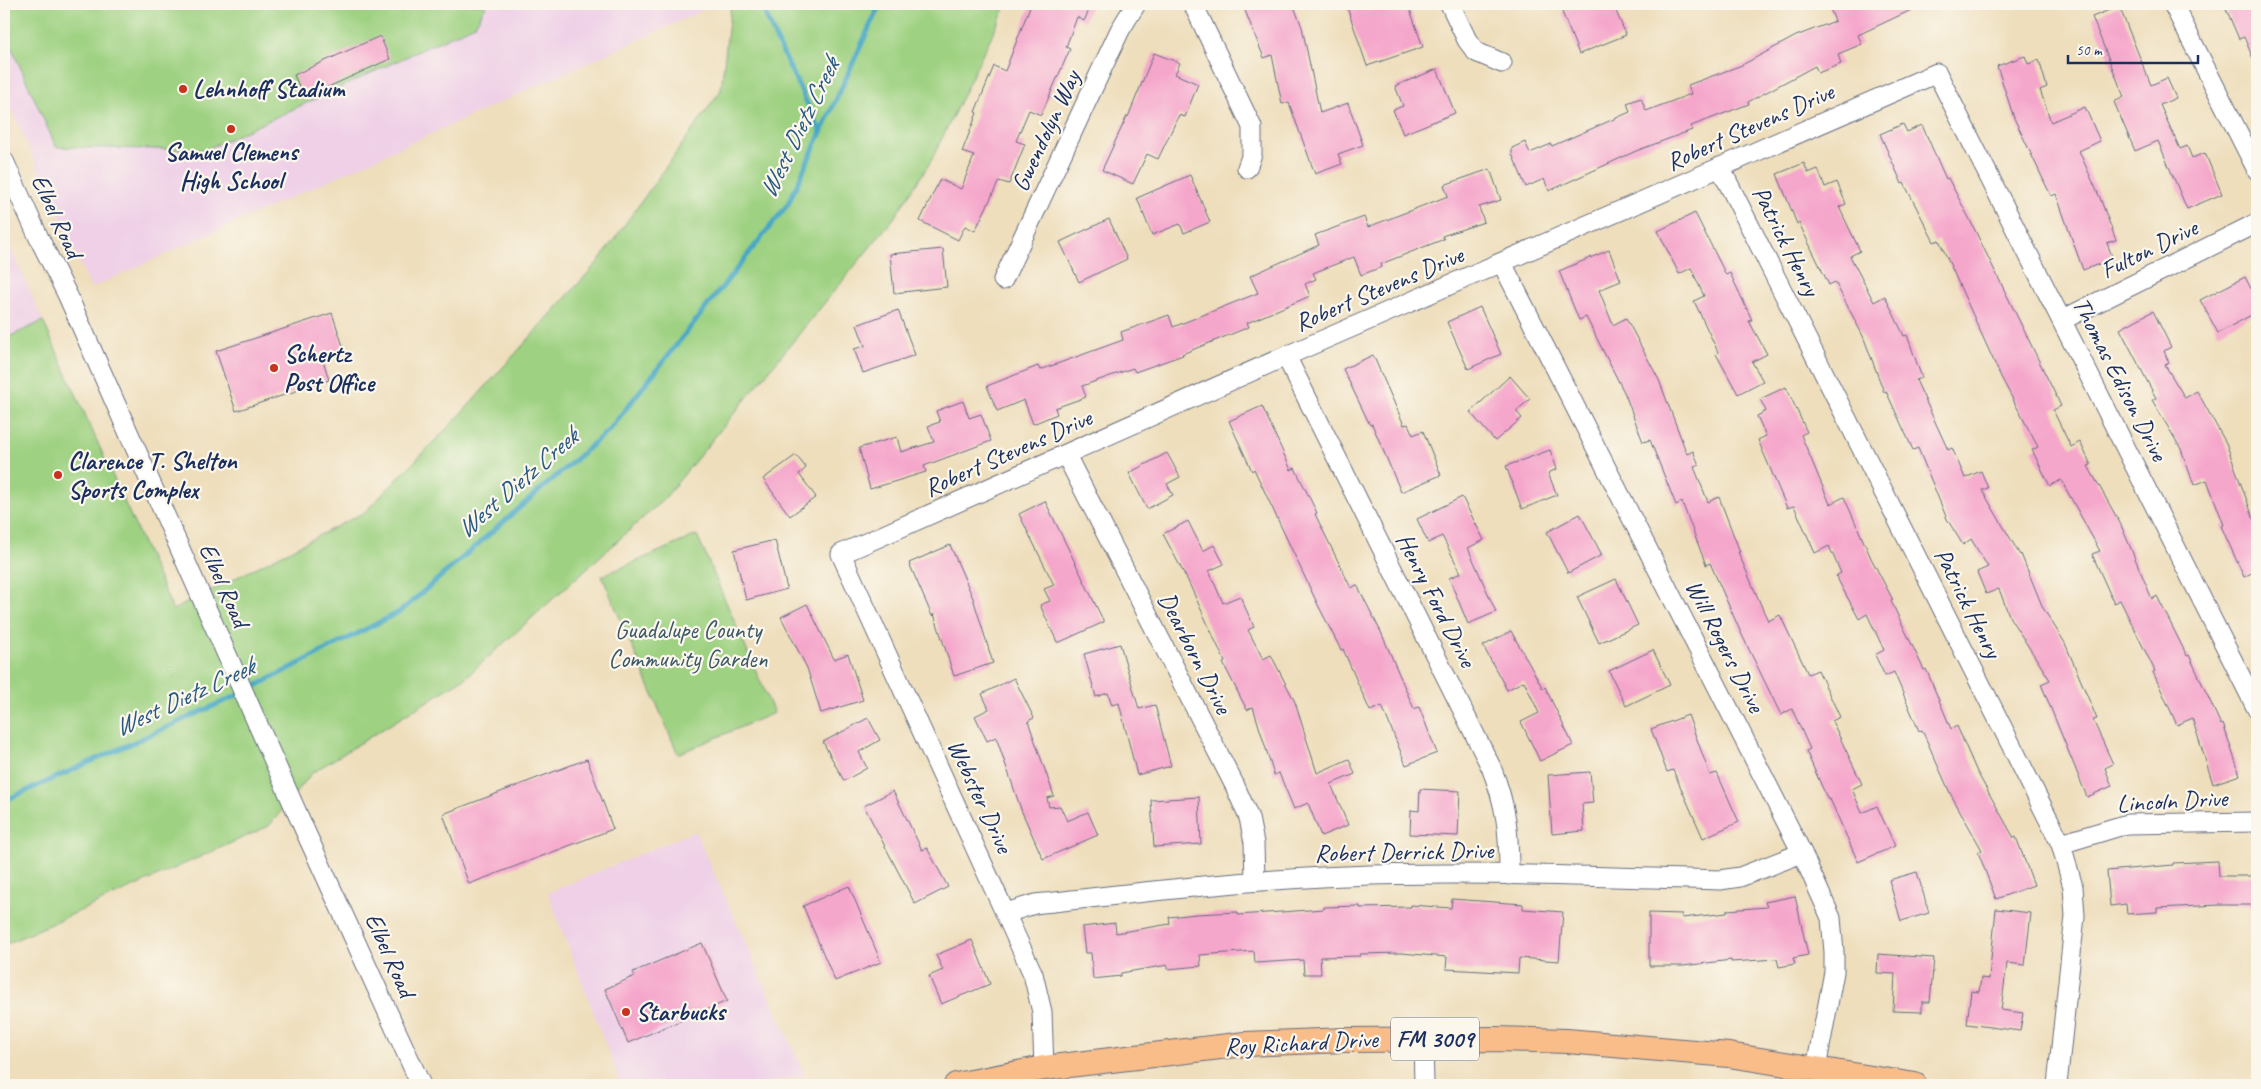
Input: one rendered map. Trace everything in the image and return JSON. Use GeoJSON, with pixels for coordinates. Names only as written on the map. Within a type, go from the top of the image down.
{"type":"FeatureCollection","features":[{"type":"Feature","properties":{"kind":"main road","name":"Roy Richard Drive"},"geometry":{"type":"LineString","coordinates":[[956,1085],[1044,1068],[1245,1044],[1423,1039],[1567,1041],[1729,1055],[1915,1085]]}},
{"type":"Feature","properties":{"kind":"street","name":"Gwendolyn Way"},"geometry":{"type":"LineString","coordinates":[[1003,280],[1120,30],[1136,4]]}},
{"type":"Feature","properties":{"kind":"street"},"geometry":{"type":"LineString","coordinates":[[1193,4],[1252,127],[1252,147],[1247,168]]}},
{"type":"Feature","properties":{"kind":"street"},"geometry":{"type":"LineString","coordinates":[[1450,4],[1476,52],[1502,63]]}},
{"type":"Feature","properties":{"kind":"street"},"geometry":{"type":"LineString","coordinates":[[2173,4],[2257,170]]}},
{"type":"Feature","properties":{"kind":"street","name":"Robert Stevens Drive"},"geometry":{"type":"LineString","coordinates":[[841,554],[1286,356],[1502,264],[1937,72]]}},
{"type":"Feature","properties":{"kind":"street","name":"Thomas Edison Drive"},"geometry":{"type":"LineString","coordinates":[[1937,72],[2257,709]]}},
{"type":"Feature","properties":{"kind":"street","name":"Elbel Road"},"geometry":{"type":"LineString","coordinates":[[4,161],[38,238],[67,294],[421,1085]]}},
{"type":"Feature","properties":{"kind":"street","name":"Patrick Henry"},"geometry":{"type":"LineString","coordinates":[[1720,167],[2061,844],[2073,887],[2075,916],[2058,1085]]}},
{"type":"Feature","properties":{"kind":"street","name":"Fulton Drive"},"geometry":{"type":"LineString","coordinates":[[2062,320],[2257,223]]}},
{"type":"Feature","properties":{"kind":"street","name":"Will Rogers Drive"},"geometry":{"type":"LineString","coordinates":[[1502,264],[1802,853],[1831,918],[1834,972],[1816,1068]]}},
{"type":"Feature","properties":{"kind":"street","name":"Henry Ford Drive"},"geometry":{"type":"LineString","coordinates":[[1286,356],[1491,767],[1502,794],[1507,817],[1509,875]]}},
{"type":"Feature","properties":{"kind":"street","name":"Dearborn Drive"},"geometry":{"type":"LineString","coordinates":[[1066,454],[1235,786],[1249,818],[1254,843],[1254,881]]}},
{"type":"Feature","properties":{"kind":"street","name":"Webster Drive"},"geometry":{"type":"LineString","coordinates":[[841,554],[1033,974],[1042,1012],[1044,1068]]}},
{"type":"Feature","properties":{"kind":"street","name":"Lincoln Drive"},"geometry":{"type":"LineString","coordinates":[[2061,844],[2127,824],[2257,822]]}},
{"type":"Feature","properties":{"kind":"street","name":"Robert Derrick Drive"},"geometry":{"type":"LineString","coordinates":[[1006,912],[1034,904],[1254,881],[1375,875],[1509,875],[1720,880],[1740,877],[1802,853]]}},
{"type":"Feature","properties":{"kind":"street"},"geometry":{"type":"LineString","coordinates":[[1423,1039],[1424,1085]]}},
{"type":"Feature","properties":{"kind":"shaded area","name":"Samuel Clemens High School"},"geometry":{"type":"Polygon","coordinates":[[[4,4],[717,4],[91,288],[4,92],[4,4]]]}},
{"type":"Feature","properties":{"kind":"shaded area"},"geometry":{"type":"Polygon","coordinates":[[[4,233],[43,321],[4,339],[4,233]]]}},
{"type":"Feature","properties":{"kind":"shaded area"},"geometry":{"type":"Polygon","coordinates":[[[695,831],[805,1075],[760,1085],[621,1085],[548,893],[695,831]]]}},
{"type":"Feature","properties":{"kind":"green space","name":"Lehnhoff Stadium"},"geometry":{"type":"Polygon","coordinates":[[[4,4],[487,4],[475,25],[205,150],[56,147],[4,31],[4,4]]]}},
{"type":"Feature","properties":{"kind":"green space"},"geometry":{"type":"Polygon","coordinates":[[[731,4],[1007,4],[931,161],[894,218],[664,499],[465,678],[312,773],[269,826],[4,945],[4,339],[43,321],[173,610],[365,512],[460,415],[598,262],[721,90],[731,4]]]}},
{"type":"Feature","properties":{"kind":"green space","name":"Guadalupe County Community Garden"},"geometry":{"type":"Polygon","coordinates":[[[697,535],[774,713],[678,754],[602,576],[697,535]]]}},
{"type":"Feature","properties":{"kind":"building"},"geometry":{"type":"Polygon","coordinates":[[[1031,4],[1092,4],[1084,21],[1077,17],[1066,47],[1070,49],[1041,115],[1029,110],[1016,141],[1025,144],[1009,184],[999,181],[975,231],[965,226],[958,240],[920,221],[940,179],[961,189],[974,156],[962,152],[977,113],[975,112],[994,66],[1005,71],[1031,4]]]}},
{"type":"Feature","properties":{"kind":"building"},"geometry":{"type":"Polygon","coordinates":[[[1253,4],[1293,4],[1302,27],[1320,113],[1348,103],[1363,145],[1338,154],[1342,164],[1315,174],[1289,103],[1282,104],[1272,55],[1264,58],[1244,8],[1253,4]]]}},
{"type":"Feature","properties":{"kind":"building"},"geometry":{"type":"Polygon","coordinates":[[[1346,4],[1408,4],[1423,47],[1367,66],[1346,4]]]}},
{"type":"Feature","properties":{"kind":"building"},"geometry":{"type":"Polygon","coordinates":[[[1582,4],[1613,4],[1626,35],[1579,54],[1562,12],[1582,4]]]}},
{"type":"Feature","properties":{"kind":"building"},"geometry":{"type":"Polygon","coordinates":[[[1828,4],[1924,4],[1858,35],[1862,44],[1838,54],[1841,64],[1818,73],[1815,66],[1748,102],[1749,104],[1691,126],[1692,130],[1636,151],[1549,191],[1544,179],[1526,187],[1512,154],[1512,148],[1525,142],[1530,153],[1551,144],[1552,146],[1630,112],[1627,103],[1641,98],[1646,111],[1691,94],[1688,85],[1742,65],[1796,36],[1835,21],[1828,4]]]}},
{"type":"Feature","properties":{"kind":"building"},"geometry":{"type":"Polygon","coordinates":[[[2224,4],[2257,4],[2257,68],[2244,37],[2239,39],[2224,4]]]}},
{"type":"Feature","properties":{"kind":"building"},"geometry":{"type":"Polygon","coordinates":[[[2119,6],[2151,85],[2167,78],[2176,98],[2160,105],[2180,149],[2187,146],[2192,158],[2205,153],[2222,194],[2187,209],[2158,141],[2135,151],[2114,102],[2124,97],[2092,17],[2119,6]]]}},
{"type":"Feature","properties":{"kind":"building"},"geometry":{"type":"Polygon","coordinates":[[[380,36],[390,59],[304,98],[294,75],[380,36]]]}},
{"type":"Feature","properties":{"kind":"building"},"geometry":{"type":"Polygon","coordinates":[[[1154,53],[1180,63],[1175,74],[1198,84],[1185,117],[1179,115],[1158,159],[1147,154],[1133,184],[1102,170],[1128,117],[1154,53]]]}},
{"type":"Feature","properties":{"kind":"building"},"geometry":{"type":"Polygon","coordinates":[[[2025,56],[2028,64],[2039,60],[2047,87],[2040,90],[2051,122],[2085,107],[2100,141],[2079,151],[2116,240],[2107,243],[2113,259],[2083,270],[2056,194],[2051,196],[2014,118],[1997,66],[2025,56]]]}},
{"type":"Feature","properties":{"kind":"building"},"geometry":{"type":"Polygon","coordinates":[[[1437,69],[1455,113],[1403,134],[1393,110],[1403,106],[1395,86],[1437,69]]]}},
{"type":"Feature","properties":{"kind":"building"},"geometry":{"type":"Polygon","coordinates":[[[1903,124],[1907,132],[1922,125],[1946,179],[1948,178],[1969,218],[2061,406],[2053,410],[2071,447],[2080,442],[2091,465],[2088,466],[2121,525],[2152,599],[2157,596],[2187,656],[2189,655],[2221,725],[2223,724],[2240,775],[2213,784],[2192,718],[2177,725],[2153,672],[2155,671],[2120,600],[2114,603],[2092,554],[2100,551],[2061,480],[2050,486],[2032,450],[2038,447],[2001,377],[1939,240],[1934,242],[1904,183],[1902,184],[1880,134],[1903,124]]]}},
{"type":"Feature","properties":{"kind":"building"},"geometry":{"type":"Polygon","coordinates":[[[1804,163],[1808,173],[1818,169],[1825,187],[1837,182],[1846,204],[1839,207],[1860,251],[1850,256],[1874,302],[1885,296],[1904,336],[1907,335],[1922,378],[1916,380],[1948,450],[1952,448],[1965,478],[1981,471],[1988,488],[1982,490],[2021,554],[2043,608],[2065,643],[2097,719],[2093,720],[2113,764],[2105,768],[2112,786],[2087,797],[2041,684],[2050,680],[2010,618],[1999,589],[1986,594],[1977,572],[1988,567],[1971,539],[1963,545],[1947,519],[1918,448],[1913,450],[1886,391],[1884,392],[1863,336],[1835,282],[1829,285],[1799,223],[1797,224],[1777,174],[1804,163]]]}},
{"type":"Feature","properties":{"kind":"building"},"geometry":{"type":"Polygon","coordinates":[[[1490,169],[1501,200],[1479,207],[1484,222],[1442,236],[1444,239],[1381,264],[1382,267],[1361,275],[1354,257],[1313,273],[1316,279],[1305,284],[1310,296],[1247,323],[1249,327],[1183,355],[1135,372],[1133,368],[1082,386],[1086,397],[1055,408],[1057,414],[1033,424],[1024,400],[997,411],[987,386],[1038,366],[1040,370],[1123,340],[1121,332],[1169,315],[1173,327],[1258,293],[1250,276],[1319,245],[1315,235],[1364,217],[1368,227],[1448,196],[1444,185],[1490,169]]]}},
{"type":"Feature","properties":{"kind":"building"},"geometry":{"type":"Polygon","coordinates":[[[1190,175],[1210,222],[1184,233],[1180,224],[1152,235],[1137,198],[1190,175]]]}},
{"type":"Feature","properties":{"kind":"building"},"geometry":{"type":"Polygon","coordinates":[[[1695,213],[1726,275],[1730,273],[1752,320],[1749,321],[1767,354],[1752,362],[1763,381],[1738,394],[1716,354],[1718,352],[1694,301],[1704,296],[1691,268],[1679,274],[1658,231],[1695,213]]]}},
{"type":"Feature","properties":{"kind":"building"},"geometry":{"type":"Polygon","coordinates":[[[1109,219],[1127,259],[1079,282],[1060,242],[1109,219]]]}},
{"type":"Feature","properties":{"kind":"building"},"geometry":{"type":"Polygon","coordinates":[[[943,249],[947,287],[894,293],[890,254],[943,249]]]}},
{"type":"Feature","properties":{"kind":"building"},"geometry":{"type":"Polygon","coordinates":[[[1609,250],[1621,281],[1599,290],[1613,325],[1626,318],[1659,380],[1687,454],[1693,451],[1699,465],[1694,467],[1708,502],[1719,497],[1740,552],[1738,552],[1768,621],[1780,615],[1808,674],[1818,670],[1840,717],[1832,721],[1862,784],[1852,789],[1862,813],[1877,806],[1895,846],[1858,862],[1806,751],[1810,749],[1792,709],[1781,715],[1741,633],[1710,563],[1706,565],[1682,502],[1676,505],[1650,440],[1643,442],[1625,394],[1586,317],[1579,320],[1559,271],[1609,250]]]}},
{"type":"Feature","properties":{"kind":"building"},"geometry":{"type":"Polygon","coordinates":[[[2245,277],[2257,300],[2257,312],[2218,333],[2200,300],[2245,277]]]}},
{"type":"Feature","properties":{"kind":"building"},"geometry":{"type":"Polygon","coordinates":[[[1480,307],[1501,354],[1468,369],[1447,322],[1480,307]]]}},
{"type":"Feature","properties":{"kind":"building"},"geometry":{"type":"Polygon","coordinates":[[[898,310],[915,355],[863,373],[854,349],[865,346],[857,325],[898,310]]]}},
{"type":"Feature","properties":{"kind":"building"},"geometry":{"type":"Polygon","coordinates":[[[2153,311],[2171,347],[2164,351],[2169,363],[2165,365],[2185,398],[2197,391],[2226,443],[2254,520],[2257,518],[2257,570],[2244,577],[2221,526],[2224,525],[2207,480],[2194,485],[2181,449],[2152,400],[2156,398],[2120,329],[2153,311]]]}},
{"type":"Feature","properties":{"kind":"building","name":"Schertz Post Office"},"geometry":{"type":"Polygon","coordinates":[[[332,313],[344,349],[322,357],[329,380],[236,411],[216,351],[332,313]]]}},
{"type":"Feature","properties":{"kind":"building"},"geometry":{"type":"Polygon","coordinates":[[[1373,355],[1404,425],[1408,424],[1413,435],[1423,431],[1441,475],[1401,492],[1372,424],[1370,425],[1343,369],[1373,355]]]}},
{"type":"Feature","properties":{"kind":"building"},"geometry":{"type":"Polygon","coordinates":[[[1510,376],[1530,399],[1516,411],[1522,418],[1495,441],[1470,412],[1510,376]]]}},
{"type":"Feature","properties":{"kind":"building"},"geometry":{"type":"Polygon","coordinates":[[[1786,387],[1807,432],[1801,435],[1830,504],[1844,497],[1871,558],[1893,600],[1891,601],[1924,670],[1926,669],[1951,729],[1957,726],[1977,772],[2014,838],[2016,837],[2034,885],[1996,899],[1978,852],[1982,850],[1950,793],[1922,730],[1919,731],[1894,672],[1885,676],[1875,655],[1884,650],[1867,614],[1859,619],[1836,576],[1841,573],[1829,546],[1815,553],[1794,506],[1787,508],[1758,440],[1766,436],[1757,416],[1766,411],[1760,399],[1786,387]]]}},
{"type":"Feature","properties":{"kind":"building"},"geometry":{"type":"Polygon","coordinates":[[[963,401],[969,418],[981,414],[991,441],[924,466],[926,472],[870,489],[859,448],[897,437],[901,452],[934,442],[928,426],[940,422],[936,411],[963,401]]]}},
{"type":"Feature","properties":{"kind":"building"},"geometry":{"type":"Polygon","coordinates":[[[1262,406],[1291,470],[1295,468],[1351,588],[1357,585],[1381,632],[1414,709],[1419,707],[1437,753],[1406,765],[1382,706],[1370,711],[1343,649],[1341,650],[1318,605],[1254,469],[1252,471],[1229,421],[1262,406]]]}},
{"type":"Feature","properties":{"kind":"building"},"geometry":{"type":"Polygon","coordinates":[[[1550,450],[1557,469],[1548,473],[1557,495],[1522,509],[1506,466],[1550,450]]]}},
{"type":"Feature","properties":{"kind":"building"},"geometry":{"type":"Polygon","coordinates":[[[1167,453],[1180,477],[1167,484],[1173,495],[1147,509],[1129,473],[1167,453]]]}},
{"type":"Feature","properties":{"kind":"building"},"geometry":{"type":"Polygon","coordinates":[[[796,455],[806,468],[799,474],[816,497],[790,516],[763,479],[796,455]]]}},
{"type":"Feature","properties":{"kind":"building"},"geometry":{"type":"Polygon","coordinates":[[[1462,497],[1484,540],[1468,548],[1496,612],[1468,624],[1449,578],[1461,573],[1442,536],[1428,543],[1417,519],[1462,497]]]}},
{"type":"Feature","properties":{"kind":"building"},"geometry":{"type":"Polygon","coordinates":[[[1045,501],[1104,622],[1060,642],[1057,642],[1040,605],[1050,601],[1044,589],[1054,585],[1019,514],[1045,501]]]}},
{"type":"Feature","properties":{"kind":"building"},"geometry":{"type":"Polygon","coordinates":[[[1580,514],[1602,555],[1568,573],[1547,532],[1580,514]]]}},
{"type":"Feature","properties":{"kind":"building"},"geometry":{"type":"Polygon","coordinates":[[[1188,521],[1203,551],[1214,545],[1224,564],[1209,571],[1223,603],[1240,596],[1254,627],[1248,630],[1263,659],[1271,655],[1295,702],[1317,773],[1349,759],[1355,774],[1331,784],[1348,825],[1321,836],[1308,803],[1294,809],[1279,773],[1274,775],[1253,707],[1247,710],[1223,663],[1225,662],[1188,581],[1163,534],[1188,521]]]}},
{"type":"Feature","properties":{"kind":"building"},"geometry":{"type":"Polygon","coordinates":[[[775,540],[787,589],[746,600],[734,550],[775,540]]]}},
{"type":"Feature","properties":{"kind":"building"},"geometry":{"type":"Polygon","coordinates":[[[950,545],[973,598],[993,663],[954,676],[934,614],[932,616],[909,563],[950,545]]]}},
{"type":"Feature","properties":{"kind":"building"},"geometry":{"type":"Polygon","coordinates":[[[1616,579],[1638,625],[1599,643],[1577,597],[1616,579]]]}},
{"type":"Feature","properties":{"kind":"building"},"geometry":{"type":"Polygon","coordinates":[[[807,604],[834,659],[848,654],[863,700],[821,713],[807,668],[781,617],[807,604]]]}},
{"type":"Feature","properties":{"kind":"building"},"geometry":{"type":"Polygon","coordinates":[[[1511,631],[1543,689],[1545,687],[1573,745],[1540,761],[1521,722],[1539,713],[1524,681],[1507,690],[1483,646],[1511,631]]]}},
{"type":"Feature","properties":{"kind":"building"},"geometry":{"type":"Polygon","coordinates":[[[1120,644],[1139,709],[1155,705],[1171,766],[1137,775],[1119,703],[1112,705],[1108,693],[1096,697],[1084,654],[1120,644]]]}},
{"type":"Feature","properties":{"kind":"building"},"geometry":{"type":"Polygon","coordinates":[[[1653,650],[1670,685],[1626,706],[1609,671],[1653,650]]]}},
{"type":"Feature","properties":{"kind":"building"},"geometry":{"type":"Polygon","coordinates":[[[1014,678],[1034,718],[1028,721],[1054,796],[1047,798],[1049,807],[1060,806],[1067,821],[1088,812],[1098,835],[1043,859],[1022,812],[996,737],[987,741],[975,716],[989,709],[982,694],[1014,678]]]}},
{"type":"Feature","properties":{"kind":"building"},"geometry":{"type":"Polygon","coordinates":[[[1688,715],[1710,775],[1717,773],[1739,822],[1703,838],[1673,770],[1667,772],[1651,729],[1688,715]]]}},
{"type":"Feature","properties":{"kind":"building"},"geometry":{"type":"Polygon","coordinates":[[[868,718],[880,740],[859,752],[867,768],[844,781],[823,742],[868,718]]]}},
{"type":"Feature","properties":{"kind":"building"},"geometry":{"type":"Polygon","coordinates":[[[587,759],[613,829],[469,884],[443,814],[587,759]]]}},
{"type":"Feature","properties":{"kind":"building"},"geometry":{"type":"Polygon","coordinates":[[[1590,772],[1593,803],[1582,804],[1584,831],[1552,834],[1548,775],[1590,772]]]}},
{"type":"Feature","properties":{"kind":"building"},"geometry":{"type":"Polygon","coordinates":[[[1420,789],[1460,791],[1458,836],[1410,834],[1411,810],[1419,811],[1420,789]]]}},
{"type":"Feature","properties":{"kind":"building"},"geometry":{"type":"Polygon","coordinates":[[[893,791],[922,850],[927,848],[948,887],[915,904],[864,806],[893,791]]]}},
{"type":"Feature","properties":{"kind":"building"},"geometry":{"type":"Polygon","coordinates":[[[1199,797],[1201,844],[1154,847],[1151,800],[1199,797]]]}},
{"type":"Feature","properties":{"kind":"building"},"geometry":{"type":"Polygon","coordinates":[[[2218,861],[2219,876],[2257,876],[2257,905],[2157,908],[2157,912],[2127,914],[2126,904],[2110,906],[2107,871],[2173,865],[2173,863],[2218,861]]]}},
{"type":"Feature","properties":{"kind":"building"},"geometry":{"type":"Polygon","coordinates":[[[1917,872],[1929,913],[1901,921],[1889,880],[1917,872]]]}},
{"type":"Feature","properties":{"kind":"building"},"geometry":{"type":"Polygon","coordinates":[[[849,886],[881,962],[835,981],[803,906],[849,886]]]}},
{"type":"Feature","properties":{"kind":"building"},"geometry":{"type":"Polygon","coordinates":[[[1795,896],[1808,955],[1793,958],[1795,964],[1779,967],[1777,959],[1731,962],[1731,960],[1683,966],[1649,966],[1649,913],[1682,914],[1682,918],[1727,913],[1727,910],[1767,907],[1765,902],[1795,896]]]}},
{"type":"Feature","properties":{"kind":"building"},"geometry":{"type":"Polygon","coordinates":[[[1452,899],[1523,904],[1523,909],[1563,912],[1559,961],[1519,958],[1518,973],[1446,969],[1447,957],[1401,953],[1360,954],[1360,956],[1320,957],[1321,974],[1304,974],[1303,960],[1255,963],[1254,951],[1200,955],[1201,966],[1168,969],[1168,965],[1121,973],[1121,976],[1093,979],[1091,953],[1085,953],[1082,927],[1115,923],[1116,933],[1170,924],[1169,917],[1196,914],[1238,912],[1238,915],[1324,909],[1324,907],[1360,906],[1360,908],[1411,907],[1411,905],[1451,908],[1452,899]]]}},
{"type":"Feature","properties":{"kind":"building"},"geometry":{"type":"Polygon","coordinates":[[[1996,909],[2031,913],[2025,965],[2007,963],[2001,1010],[2023,1013],[2020,1031],[1967,1024],[1971,991],[1979,992],[1981,978],[1989,979],[1996,909]]]}},
{"type":"Feature","properties":{"kind":"building"},"geometry":{"type":"Polygon","coordinates":[[[972,940],[990,984],[941,1004],[929,976],[943,970],[936,955],[972,940]]]}},
{"type":"Feature","properties":{"kind":"building"},"geometry":{"type":"Polygon","coordinates":[[[702,943],[727,1001],[628,1043],[605,989],[635,976],[633,972],[702,943]]]}},
{"type":"Feature","properties":{"kind":"building"},"geometry":{"type":"Polygon","coordinates":[[[1878,954],[1934,958],[1930,1002],[1922,1002],[1922,1012],[1893,1011],[1895,974],[1877,973],[1878,954]]]}},
{"type":"Feature","properties":{"kind":"waterway"},"geometry":{"type":"LineString","coordinates":[[761,4],[821,132]]}},
{"type":"Feature","properties":{"kind":"waterway","name":"West Dietz Creek"},"geometry":{"type":"LineString","coordinates":[[248,690],[401,611],[609,430],[788,204],[880,4]]}},
{"type":"Feature","properties":{"kind":"waterway","name":"West Dietz Creek"},"geometry":{"type":"LineString","coordinates":[[4,801],[240,694]]}},
{"type":"Feature","properties":{"kind":"place","name":"Lehnhoff Stadium"},"geometry":{"type":"Point","coordinates":[183,89]}},
{"type":"Feature","properties":{"kind":"place","name":"Samuel Clemens High School"},"geometry":{"type":"Point","coordinates":[231,129]}},
{"type":"Feature","properties":{"kind":"place","name":"Schertz Post Office"},"geometry":{"type":"Point","coordinates":[274,368]}},
{"type":"Feature","properties":{"kind":"place","name":"Clarence T. Shelton Sports Complex"},"geometry":{"type":"Point","coordinates":[58,475]}},
{"type":"Feature","properties":{"kind":"place","name":"Starbucks"},"geometry":{"type":"Point","coordinates":[626,1012]}}]}
